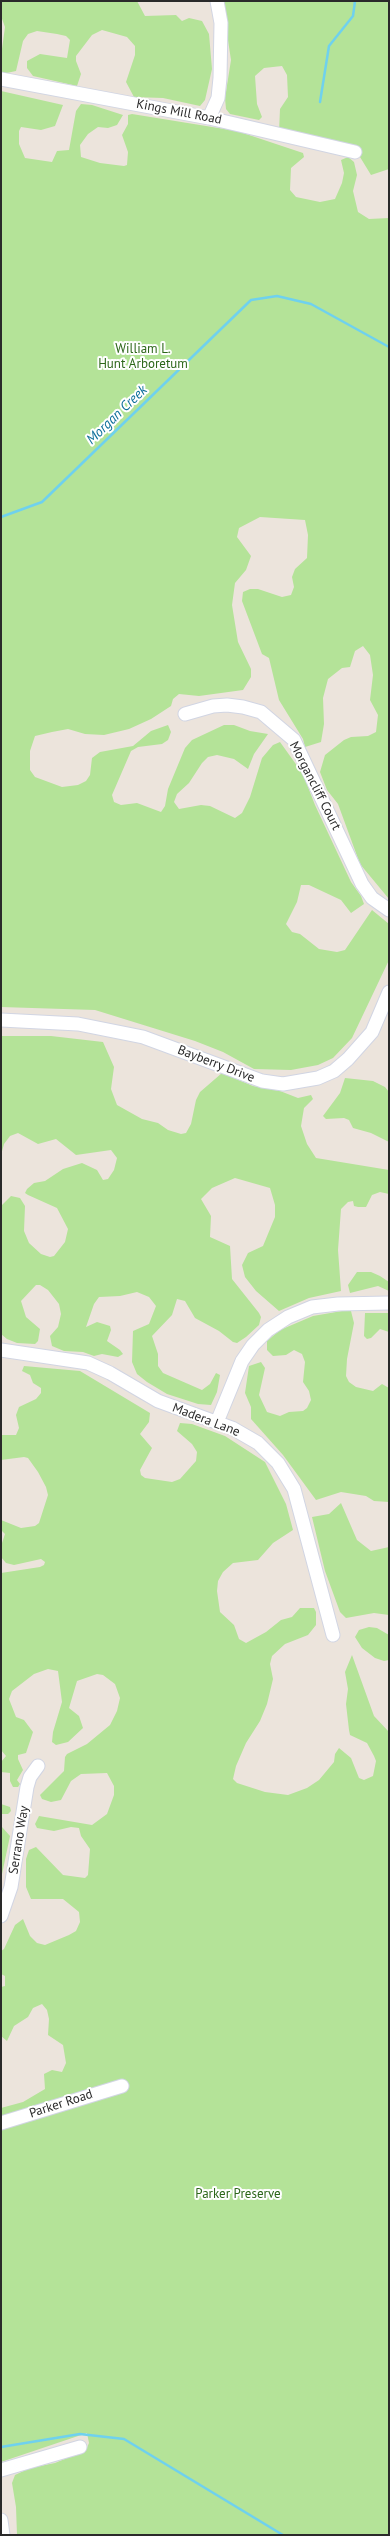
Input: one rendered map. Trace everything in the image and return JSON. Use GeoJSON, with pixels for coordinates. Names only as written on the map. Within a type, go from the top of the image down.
{"type":"FeatureCollection","features":[{"type":"Feature","properties":{"kind":"street"},"geometry":{"type":"LineString","coordinates":[[209,118],[218,98],[220,78],[221,24],[217,1]]}},
{"type":"Feature","properties":{"kind":"street","name":"Kings Mill Road"},"geometry":{"type":"LineString","coordinates":[[1,79],[209,118],[355,152]]}},
{"type":"Feature","properties":{"kind":"street","name":"Morgancliff Court"},"geometry":{"type":"LineString","coordinates":[[185,714],[213,706],[227,705],[243,707],[261,712],[294,740],[362,884],[372,898],[389,910]]}},
{"type":"Feature","properties":{"kind":"street","name":"Bayberry Drive"},"geometry":{"type":"LineString","coordinates":[[1,1020],[78,1024],[143,1037],[262,1081],[283,1084],[318,1078],[334,1071],[348,1059],[372,1032],[389,992]]}},
{"type":"Feature","properties":{"kind":"street"},"geometry":{"type":"LineString","coordinates":[[217,1422],[242,1361],[253,1345],[268,1330],[288,1317],[312,1307],[338,1304],[389,1303]]}},
{"type":"Feature","properties":{"kind":"street","name":"Madera Lane"},"geometry":{"type":"LineString","coordinates":[[1,1350],[88,1363],[123,1380],[158,1401],[217,1422],[246,1435],[258,1443],[278,1463],[286,1475],[298,1502],[333,1635]]}},
{"type":"Feature","properties":{"kind":"street","name":"Serrano Way"},"geometry":{"type":"LineString","coordinates":[[1,1916],[11,1887],[27,1787],[30,1777],[38,1766]]}},
{"type":"Feature","properties":{"kind":"street","name":"Parker Road"},"geometry":{"type":"LineString","coordinates":[[1,2123],[122,2086]]}},
{"type":"Feature","properties":{"kind":"street"},"geometry":{"type":"LineString","coordinates":[[1,2470],[80,2447]]}},
{"type":"Feature","properties":{"kind":"street"},"geometry":{"type":"LineString","coordinates":[[1,2520],[3,2535]]}},
{"type":"Feature","properties":{"kind":"green space"},"geometry":{"type":"Polygon","coordinates":[[[1,1],[137,1],[145,16],[176,15],[182,21],[189,18],[202,21],[209,34],[212,69],[205,100],[200,106],[163,98],[134,97],[126,82],[135,55],[135,46],[127,37],[102,30],[92,35],[76,56],[76,61],[81,74],[77,86],[33,76],[27,68],[27,61],[40,54],[67,58],[70,40],[66,36],[57,34],[37,31],[28,34],[23,41],[16,71],[2,74],[1,56],[5,27],[1,16],[1,1]]]}},
{"type":"Feature","properties":{"kind":"green space"},"geometry":{"type":"Polygon","coordinates":[[[222,1],[389,1],[389,169],[371,175],[360,157],[279,132],[280,109],[288,97],[287,75],[282,66],[264,68],[255,76],[257,104],[262,117],[259,120],[230,114],[226,109],[225,98],[231,60],[222,1]]]}},
{"type":"Feature","properties":{"kind":"green space","name":"William L. Hunt Arboretum"},"geometry":{"type":"Polygon","coordinates":[[[1,91],[63,105],[55,126],[41,130],[21,127],[19,131],[19,144],[25,158],[52,162],[57,151],[69,150],[76,111],[81,104],[92,105],[123,115],[117,125],[108,128],[98,127],[88,134],[80,145],[81,157],[100,163],[124,166],[127,165],[128,152],[122,135],[128,124],[128,115],[132,114],[237,131],[303,153],[304,157],[291,168],[290,190],[296,197],[320,202],[335,199],[342,183],[344,173],[341,160],[348,157],[354,162],[357,175],[353,191],[358,212],[369,219],[389,218],[389,899],[360,864],[338,804],[327,790],[320,772],[325,755],[344,740],[351,737],[368,736],[376,732],[378,715],[370,700],[373,675],[370,655],[363,646],[355,651],[350,667],[342,668],[328,679],[323,698],[324,724],[321,742],[305,747],[303,739],[279,700],[269,658],[262,654],[242,601],[243,592],[250,589],[258,589],[282,597],[291,595],[294,587],[292,577],[295,569],[307,558],[308,535],[305,520],[260,517],[239,528],[237,537],[251,556],[246,570],[235,583],[232,605],[238,642],[251,669],[251,677],[243,690],[199,696],[179,694],[173,699],[171,706],[151,719],[129,729],[104,735],[85,734],[68,729],[52,732],[35,736],[30,751],[30,770],[35,777],[62,787],[78,785],[86,781],[90,775],[92,758],[100,752],[133,746],[151,731],[168,725],[171,732],[168,740],[162,744],[138,747],[131,751],[112,795],[114,802],[121,805],[137,803],[161,812],[165,806],[168,789],[185,748],[192,740],[224,725],[234,725],[250,731],[268,734],[254,754],[248,769],[234,759],[217,755],[208,757],[202,763],[189,783],[177,794],[174,802],[179,809],[201,805],[210,806],[235,818],[242,813],[250,797],[262,758],[273,745],[280,742],[303,774],[315,805],[351,882],[361,896],[364,904],[351,913],[341,900],[309,885],[301,885],[297,902],[286,924],[292,932],[300,934],[319,949],[337,952],[345,950],[372,910],[389,924],[389,960],[352,1038],[333,1058],[318,1065],[291,1070],[254,1069],[223,1052],[195,1041],[95,1010],[1,1007],[1,91]]]}},
{"type":"Feature","properties":{"kind":"green space"},"geometry":{"type":"Polygon","coordinates":[[[1,1036],[51,1036],[103,1042],[114,1067],[111,1089],[117,1105],[142,1119],[158,1123],[168,1130],[181,1134],[186,1133],[191,1124],[196,1100],[200,1092],[222,1073],[253,1086],[280,1091],[298,1098],[311,1095],[313,1099],[304,1108],[301,1126],[307,1144],[316,1158],[389,1170],[389,1194],[380,1192],[372,1195],[366,1207],[354,1206],[353,1201],[348,1202],[341,1209],[338,1250],[341,1291],[309,1298],[279,1311],[256,1291],[245,1277],[242,1265],[248,1253],[263,1246],[275,1217],[275,1205],[270,1188],[235,1178],[212,1188],[201,1199],[211,1216],[210,1237],[230,1246],[232,1279],[259,1313],[261,1317],[259,1325],[237,1343],[233,1342],[219,1331],[195,1318],[185,1301],[177,1299],[172,1315],[152,1336],[158,1354],[158,1366],[163,1373],[202,1390],[210,1384],[216,1373],[220,1375],[217,1392],[211,1405],[198,1404],[167,1394],[137,1374],[132,1362],[133,1331],[149,1324],[156,1306],[149,1297],[137,1292],[120,1296],[99,1297],[94,1304],[86,1327],[97,1322],[110,1326],[111,1330],[107,1341],[120,1350],[123,1354],[118,1357],[102,1354],[94,1356],[83,1352],[64,1351],[52,1346],[50,1336],[58,1327],[61,1314],[59,1304],[48,1290],[40,1285],[36,1285],[21,1301],[26,1317],[40,1329],[38,1341],[35,1344],[17,1343],[7,1339],[1,1334],[1,1206],[11,1196],[20,1198],[25,1206],[24,1231],[29,1243],[41,1254],[50,1257],[54,1256],[65,1242],[68,1229],[57,1208],[28,1195],[25,1193],[27,1189],[34,1183],[45,1181],[63,1169],[82,1163],[97,1170],[103,1180],[108,1179],[114,1170],[117,1158],[111,1150],[76,1155],[56,1139],[38,1144],[18,1133],[10,1136],[4,1144],[1,1155],[1,1036]]]}},
{"type":"Feature","properties":{"kind":"green space"},"geometry":{"type":"Polygon","coordinates":[[[345,1078],[373,1081],[385,1087],[389,1092],[389,1142],[371,1133],[353,1128],[349,1120],[344,1118],[326,1119],[323,1116],[340,1093],[345,1078]]]}},
{"type":"Feature","properties":{"kind":"green space"},"geometry":{"type":"Polygon","coordinates":[[[357,1272],[371,1272],[380,1276],[389,1282],[389,1291],[378,1286],[350,1293],[348,1285],[357,1272]]]}},
{"type":"Feature","properties":{"kind":"green space"},"geometry":{"type":"Polygon","coordinates":[[[351,1311],[354,1323],[347,1359],[346,1376],[349,1382],[356,1387],[373,1391],[382,1384],[389,1388],[389,1502],[374,1501],[366,1496],[341,1492],[316,1500],[283,1455],[251,1419],[251,1407],[245,1393],[249,1366],[261,1362],[265,1368],[259,1395],[267,1412],[280,1416],[289,1412],[303,1411],[307,1408],[311,1400],[309,1391],[303,1382],[305,1362],[302,1354],[294,1350],[286,1355],[273,1356],[267,1350],[267,1341],[280,1330],[313,1316],[351,1311]]]}},
{"type":"Feature","properties":{"kind":"green space"},"geometry":{"type":"Polygon","coordinates":[[[365,1313],[389,1313],[389,1332],[380,1329],[371,1338],[367,1339],[364,1336],[365,1313]]]}},
{"type":"Feature","properties":{"kind":"green space","name":"Parker Preserve"},"geometry":{"type":"Polygon","coordinates":[[[24,1366],[80,1371],[150,1413],[149,1422],[140,1434],[152,1448],[140,1470],[141,1475],[145,1478],[172,1482],[180,1479],[196,1461],[197,1452],[192,1444],[177,1431],[180,1423],[192,1424],[225,1436],[265,1462],[286,1504],[293,1530],[273,1543],[258,1560],[233,1563],[223,1572],[218,1581],[217,1591],[220,1612],[234,1625],[239,1639],[246,1643],[266,1632],[281,1620],[292,1617],[300,1608],[314,1608],[316,1612],[316,1625],[308,1635],[285,1644],[272,1656],[270,1664],[273,1679],[267,1704],[260,1721],[246,1743],[236,1766],[233,1779],[237,1783],[265,1792],[288,1795],[307,1788],[319,1780],[334,1762],[335,1754],[339,1748],[351,1758],[359,1778],[364,1780],[373,1776],[376,1761],[374,1756],[367,1743],[350,1735],[349,1730],[346,1704],[348,1689],[345,1672],[352,1655],[374,1716],[389,1732],[389,2535],[17,2535],[16,2507],[12,2483],[15,2475],[30,2468],[55,2463],[86,2450],[89,2443],[87,2433],[1,2462],[1,2108],[23,2102],[45,2089],[44,2074],[52,2070],[62,2072],[66,2063],[63,2045],[48,2035],[49,2019],[47,2010],[42,2004],[33,2008],[28,2017],[14,2026],[7,2041],[1,2036],[1,1987],[5,1986],[5,1976],[1,1974],[1,1951],[4,1949],[15,1925],[23,1919],[30,1936],[37,1943],[45,1945],[76,1931],[80,1922],[79,1912],[63,1899],[31,1899],[26,1887],[26,1859],[29,1850],[36,1847],[63,1875],[85,1878],[88,1875],[90,1849],[81,1836],[79,1828],[71,1827],[54,1831],[37,1828],[35,1824],[39,1816],[92,1825],[107,1814],[114,1795],[114,1786],[107,1773],[81,1774],[71,1781],[61,1800],[51,1802],[42,1799],[40,1795],[64,1771],[65,1757],[67,1754],[87,1744],[110,1725],[117,1711],[120,1698],[115,1684],[103,1675],[97,1674],[77,1681],[69,1708],[79,1716],[83,1728],[68,1742],[56,1745],[52,1742],[53,1732],[62,1702],[58,1671],[48,1669],[34,1674],[12,1691],[9,1699],[16,1717],[24,1720],[33,1732],[26,1753],[18,1755],[18,1759],[23,1770],[17,1780],[20,1784],[18,1787],[13,1787],[10,1781],[10,1773],[1,1772],[1,1762],[6,1756],[1,1750],[1,1573],[40,1567],[44,1565],[45,1562],[41,1559],[14,1565],[6,1563],[1,1557],[1,1546],[5,1534],[1,1530],[1,1520],[21,1528],[35,1526],[39,1523],[48,1495],[46,1487],[38,1472],[28,1458],[24,1457],[1,1460],[1,1435],[16,1435],[19,1428],[16,1415],[19,1407],[36,1399],[41,1393],[41,1388],[33,1383],[30,1375],[22,1371],[24,1366]]]}},
{"type":"Feature","properties":{"kind":"green space"},"geometry":{"type":"Polygon","coordinates":[[[341,1503],[357,1540],[371,1551],[389,1547],[389,1615],[374,1613],[346,1618],[340,1612],[325,1571],[312,1517],[329,1514],[341,1503]]]}},
{"type":"Feature","properties":{"kind":"green space"},"geometry":{"type":"Polygon","coordinates":[[[369,1627],[377,1628],[389,1635],[389,1660],[384,1661],[375,1658],[362,1648],[355,1637],[359,1630],[369,1627]]]}},
{"type":"Feature","properties":{"kind":"green space"},"geometry":{"type":"Polygon","coordinates":[[[1,1804],[10,1807],[11,1811],[8,1814],[1,1814],[1,1804]]]}},
{"type":"Feature","properties":{"kind":"green space"},"geometry":{"type":"Polygon","coordinates":[[[1,1827],[10,1836],[1,1879],[1,1827]]]}},
{"type":"Feature","properties":{"kind":"waterway"},"geometry":{"type":"LineString","coordinates":[[320,102],[329,46],[353,16],[355,1]]}},
{"type":"Feature","properties":{"kind":"waterway","name":"Morgan Creek"},"geometry":{"type":"LineString","coordinates":[[1,517],[42,502],[251,300],[277,296],[311,304],[389,347]]}},
{"type":"Feature","properties":{"kind":"waterway"},"geometry":{"type":"LineString","coordinates":[[1,2447],[80,2434],[124,2439],[283,2535]]}}]}
